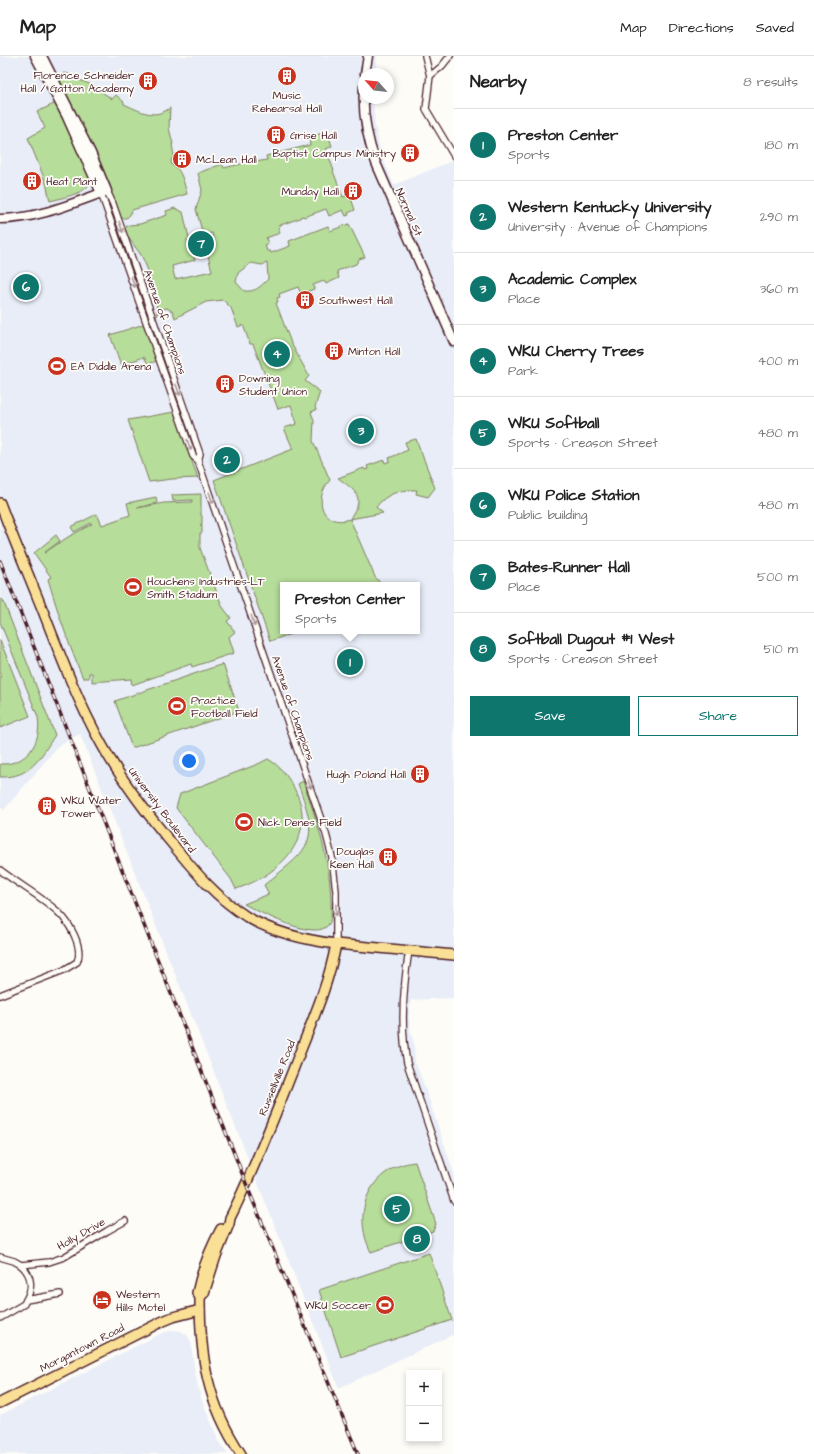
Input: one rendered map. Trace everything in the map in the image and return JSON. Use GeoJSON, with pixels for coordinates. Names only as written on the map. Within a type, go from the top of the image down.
{"type":"FeatureCollection","features":[{"type":"Feature","properties":{"kind":"main road","name":"University Boulevard"},"geometry":{"type":"LineString","coordinates":[[0,504],[81,703],[111,761],[144,809],[167,838],[205,882],[223,900],[259,923],[280,932],[318,942],[454,955]]}},
{"type":"Feature","properties":{"kind":"main road","name":"Russellville Road"},"geometry":{"type":"LineString","coordinates":[[241,1454],[220,1418],[209,1389],[202,1344],[200,1297],[204,1293],[230,1218],[260,1155],[318,1006],[332,966],[336,944]]}},
{"type":"Feature","properties":{"kind":"main road","name":"Morgantown Road"},"geometry":{"type":"LineString","coordinates":[[0,1403],[161,1322],[173,1317],[200,1310]]}},
{"type":"Feature","properties":{"kind":"street"},"geometry":{"type":"LineString","coordinates":[[35,56],[104,192]]}},
{"type":"Feature","properties":{"kind":"street"},"geometry":{"type":"LineString","coordinates":[[42,56],[91,153],[104,192]]}},
{"type":"Feature","properties":{"kind":"street"},"geometry":{"type":"LineString","coordinates":[[366,68],[368,56]]}},
{"type":"Feature","properties":{"kind":"street"},"geometry":{"type":"LineString","coordinates":[[426,56],[430,76],[426,109],[454,156]]}},
{"type":"Feature","properties":{"kind":"street"},"geometry":{"type":"LineString","coordinates":[[430,76],[442,66],[450,56]]}},
{"type":"Feature","properties":{"kind":"street","name":"Normal St"},"geometry":{"type":"LineString","coordinates":[[364,104],[365,127],[376,163],[454,342]]}},
{"type":"Feature","properties":{"kind":"street"},"geometry":{"type":"LineString","coordinates":[[0,219],[20,217],[46,211],[104,192]]}},
{"type":"Feature","properties":{"kind":"street","name":"Avenue of Champions"},"geometry":{"type":"LineString","coordinates":[[104,192],[113,204],[200,454],[198,461],[326,834],[332,857],[336,891],[336,944]]}},
{"type":"Feature","properties":{"kind":"street"},"geometry":{"type":"LineString","coordinates":[[0,870],[58,912],[63,917],[72,933],[78,948],[78,960],[74,964],[64,970],[0,995]]}},
{"type":"Feature","properties":{"kind":"street"},"geometry":{"type":"LineString","coordinates":[[408,950],[402,1017],[407,1063],[454,1201]]}},
{"type":"Feature","properties":{"kind":"street","name":"Holly Drive"},"geometry":{"type":"LineString","coordinates":[[0,1257],[14,1261],[21,1265],[49,1262],[64,1257],[124,1221]]}},
{"type":"Feature","properties":{"kind":"street"},"geometry":{"type":"LineString","coordinates":[[0,1318],[24,1304],[30,1290],[31,1282],[21,1265]]}},
{"type":"Feature","properties":{"kind":"street"},"geometry":{"type":"LineString","coordinates":[[26,1300],[60,1294]]}},
{"type":"Feature","properties":{"kind":"shaded area"},"geometry":{"type":"Polygon","coordinates":[[[0,56],[377,56],[376,68],[358,68],[358,104],[373,104],[375,126],[379,145],[384,162],[394,185],[454,160],[454,998],[411,1000],[409,1017],[410,1029],[414,1044],[415,1062],[454,1173],[454,1334],[339,1388],[80,734],[59,745],[4,810],[0,807],[0,56]]]}},
{"type":"Feature","properties":{"kind":"shaded area"},"geometry":{"type":"Polygon","coordinates":[[[172,1330],[181,1331],[187,1335],[191,1342],[195,1374],[201,1398],[218,1439],[228,1454],[0,1454],[0,1415],[160,1334],[172,1330]]]}},
{"type":"Feature","properties":{"kind":"green space"},"geometry":{"type":"Polygon","coordinates":[[[64,73],[76,76],[77,79],[92,85],[112,99],[116,95],[124,102],[124,104],[141,112],[153,114],[164,112],[170,108],[169,128],[173,144],[174,157],[172,158],[171,162],[172,165],[178,170],[184,181],[187,194],[132,210],[128,217],[121,218],[57,80],[59,76],[64,73]]]}},
{"type":"Feature","properties":{"kind":"green space"},"geometry":{"type":"Polygon","coordinates":[[[56,103],[91,181],[85,189],[80,192],[50,201],[46,183],[28,138],[45,128],[37,112],[56,103]]]}},
{"type":"Feature","properties":{"kind":"green space"},"geometry":{"type":"Polygon","coordinates":[[[327,131],[332,146],[326,149],[333,171],[343,197],[350,195],[355,210],[348,213],[349,215],[346,216],[343,210],[329,216],[326,209],[300,217],[278,226],[280,233],[266,238],[268,244],[265,245],[267,251],[270,251],[271,253],[290,246],[289,241],[328,226],[330,231],[349,224],[365,257],[359,259],[356,264],[337,271],[339,278],[326,284],[324,281],[313,285],[314,289],[301,294],[298,287],[279,294],[280,297],[277,298],[278,302],[276,303],[291,343],[309,376],[305,381],[320,392],[315,407],[316,410],[311,412],[314,420],[313,441],[330,480],[322,496],[321,504],[323,510],[327,516],[333,520],[341,521],[350,519],[375,577],[379,582],[280,582],[280,634],[291,634],[270,641],[214,480],[293,449],[284,428],[297,424],[291,405],[278,409],[253,344],[250,344],[243,325],[238,327],[231,308],[223,300],[206,302],[175,318],[173,312],[167,308],[159,310],[157,316],[154,293],[147,268],[141,255],[129,239],[124,228],[129,225],[140,224],[167,215],[166,211],[175,208],[183,212],[189,238],[187,240],[189,251],[192,251],[195,260],[172,266],[175,279],[212,271],[206,248],[215,245],[212,233],[203,235],[196,209],[202,190],[198,173],[222,164],[224,168],[249,162],[267,160],[266,156],[310,145],[309,138],[327,131]],[[251,263],[238,273],[236,282],[244,291],[255,290],[260,287],[268,279],[267,263],[262,265],[251,263]]]}},
{"type":"Feature","properties":{"kind":"green space"},"geometry":{"type":"Polygon","coordinates":[[[144,324],[157,361],[148,364],[144,357],[121,365],[110,335],[144,324]]]}},
{"type":"Feature","properties":{"kind":"green space"},"geometry":{"type":"Polygon","coordinates":[[[174,412],[198,478],[149,482],[128,420],[174,412]]]}},
{"type":"Feature","properties":{"kind":"green space"},"geometry":{"type":"Polygon","coordinates":[[[416,439],[435,488],[428,497],[416,494],[417,490],[405,490],[394,493],[380,502],[376,507],[383,513],[350,519],[358,503],[358,498],[350,487],[338,478],[364,468],[365,470],[368,469],[367,466],[384,460],[385,463],[390,461],[389,458],[408,450],[405,442],[416,439]]]}},
{"type":"Feature","properties":{"kind":"green space","name":"Houchens Industries-LT Smith Stadium"},"geometry":{"type":"Polygon","coordinates":[[[201,494],[202,524],[200,525],[202,525],[202,533],[200,533],[200,548],[222,606],[231,618],[227,621],[235,632],[229,637],[234,653],[192,667],[191,664],[132,685],[131,679],[92,682],[92,673],[89,673],[89,678],[83,678],[68,642],[48,579],[51,577],[34,553],[56,535],[60,541],[44,553],[68,537],[92,524],[91,523],[74,532],[71,527],[97,514],[102,525],[130,515],[127,503],[156,497],[157,503],[137,508],[164,503],[192,502],[192,500],[173,501],[172,495],[201,494]]]}},
{"type":"Feature","properties":{"kind":"green space"},"geometry":{"type":"Polygon","coordinates":[[[0,599],[3,600],[55,735],[34,765],[20,774],[0,777],[0,764],[18,761],[31,751],[38,735],[39,727],[38,717],[0,622],[0,599]]]}},
{"type":"Feature","properties":{"kind":"green space"},"geometry":{"type":"Polygon","coordinates":[[[0,640],[30,716],[0,728],[0,640]]]}},
{"type":"Feature","properties":{"kind":"green space","name":"Practice Football Field"},"geometry":{"type":"Polygon","coordinates":[[[223,664],[239,711],[132,748],[115,701],[223,664]]]}},
{"type":"Feature","properties":{"kind":"green space","name":"Nick Denes Field"},"geometry":{"type":"Polygon","coordinates":[[[268,759],[283,771],[294,788],[301,806],[302,822],[299,837],[281,864],[252,883],[236,889],[231,879],[176,808],[180,794],[268,759]]]}},
{"type":"Feature","properties":{"kind":"green space"},"geometry":{"type":"Polygon","coordinates":[[[303,781],[322,842],[329,873],[331,920],[326,927],[319,930],[309,930],[285,923],[244,904],[269,894],[264,885],[292,862],[301,853],[307,843],[309,820],[298,784],[303,781]]]}},
{"type":"Feature","properties":{"kind":"green space"},"geometry":{"type":"Polygon","coordinates":[[[415,1162],[436,1224],[433,1231],[371,1252],[365,1237],[363,1222],[364,1208],[368,1194],[376,1182],[386,1173],[399,1166],[415,1162]]]}},
{"type":"Feature","properties":{"kind":"green space","name":"WKU Soccer"},"geometry":{"type":"Polygon","coordinates":[[[429,1253],[452,1320],[341,1357],[319,1290],[429,1253]]]}},
{"type":"Feature","properties":{"kind":"railway"},"geometry":{"type":"LineString","coordinates":[[0,561],[251,1196],[358,1454]]}},
{"type":"Feature","properties":{"kind":"place","name":"Music Rehearsal Hall"},"geometry":{"type":"Point","coordinates":[287,76]}},
{"type":"Feature","properties":{"kind":"place","name":"Florence Schneider Hall / Gatton Academy"},"geometry":{"type":"Point","coordinates":[148,81]}},
{"type":"Feature","properties":{"kind":"place","name":"Grise Hall"},"geometry":{"type":"Point","coordinates":[276,135]}},
{"type":"Feature","properties":{"kind":"place","name":"Baptist Campus Ministry"},"geometry":{"type":"Point","coordinates":[410,153]}},
{"type":"Feature","properties":{"kind":"place","name":"McLean Hall"},"geometry":{"type":"Point","coordinates":[182,159]}},
{"type":"Feature","properties":{"kind":"place","name":"Heat Plant"},"geometry":{"type":"Point","coordinates":[32,181]}},
{"type":"Feature","properties":{"kind":"place","name":"Munday Hall"},"geometry":{"type":"Point","coordinates":[353,191]}},
{"type":"Feature","properties":{"kind":"place","name":"Bates-Runner Hall"},"geometry":{"type":"Point","coordinates":[201,244]}},
{"type":"Feature","properties":{"kind":"place","name":"WKU Police Station"},"geometry":{"type":"Point","coordinates":[26,287]}},
{"type":"Feature","properties":{"kind":"place","name":"Southwest Hall"},"geometry":{"type":"Point","coordinates":[305,300]}},
{"type":"Feature","properties":{"kind":"place","name":"Minton Hall"},"geometry":{"type":"Point","coordinates":[334,351]}},
{"type":"Feature","properties":{"kind":"place","name":"WKU Cherry Trees"},"geometry":{"type":"Point","coordinates":[277,354]}},
{"type":"Feature","properties":{"kind":"place","name":"EA Diddle Arena"},"geometry":{"type":"Point","coordinates":[57,366]}},
{"type":"Feature","properties":{"kind":"place","name":"Downing Student Union"},"geometry":{"type":"Point","coordinates":[225,384]}},
{"type":"Feature","properties":{"kind":"place","name":"Academic Complex"},"geometry":{"type":"Point","coordinates":[361,431]}},
{"type":"Feature","properties":{"kind":"place","name":"Western Kentucky University"},"geometry":{"type":"Point","coordinates":[227,460]}},
{"type":"Feature","properties":{"kind":"place","name":"Houchens Industries-LT Smith Stadium"},"geometry":{"type":"Point","coordinates":[133,587]}},
{"type":"Feature","properties":{"kind":"place","name":"Preston Center"},"geometry":{"type":"Point","coordinates":[350,662]}},
{"type":"Feature","properties":{"kind":"place","name":"Practice Football Field"},"geometry":{"type":"Point","coordinates":[177,706]}},
{"type":"Feature","properties":{"kind":"place","name":"Hugh Poland Hall"},"geometry":{"type":"Point","coordinates":[420,774]}},
{"type":"Feature","properties":{"kind":"place","name":"WKU Water Tower"},"geometry":{"type":"Point","coordinates":[47,806]}},
{"type":"Feature","properties":{"kind":"place","name":"Nick Denes Field"},"geometry":{"type":"Point","coordinates":[244,822]}},
{"type":"Feature","properties":{"kind":"place","name":"Douglas Keen Hall"},"geometry":{"type":"Point","coordinates":[388,857]}},
{"type":"Feature","properties":{"kind":"place","name":"WKU Softball"},"geometry":{"type":"Point","coordinates":[397,1209]}},
{"type":"Feature","properties":{"kind":"place","name":"Softball Dugout #1 West"},"geometry":{"type":"Point","coordinates":[417,1239]}},
{"type":"Feature","properties":{"kind":"place","name":"Western Hills Motel"},"geometry":{"type":"Point","coordinates":[102,1300]}},
{"type":"Feature","properties":{"kind":"place","name":"WKU Soccer"},"geometry":{"type":"Point","coordinates":[385,1305]}}]}
